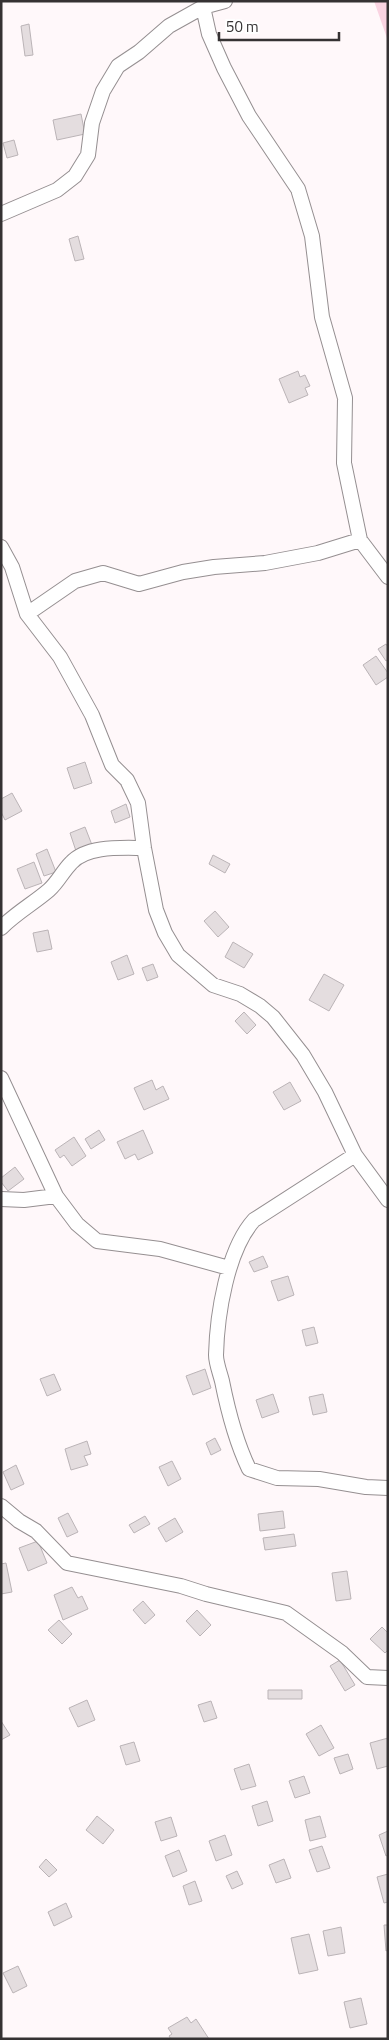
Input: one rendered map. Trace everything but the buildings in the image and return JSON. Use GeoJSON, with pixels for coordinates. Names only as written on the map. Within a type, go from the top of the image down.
{"type":"FeatureCollection","features":[{"type":"Feature","properties":{"kind":"street"},"geometry":{"type":"LineString","coordinates":[[1,214],[57,190],[74,176],[88,155],[92,123],[103,91],[118,66],[139,52],[169,26],[203,7],[225,1]]}},
{"type":"Feature","properties":{"kind":"street"},"geometry":{"type":"LineString","coordinates":[[203,7],[209,34],[249,116],[298,189],[312,236],[322,317],[345,398],[344,463],[360,540],[388,577]]}},
{"type":"Feature","properties":{"kind":"street"},"geometry":{"type":"LineString","coordinates":[[27,614],[75,581],[103,573],[139,584],[214,567],[265,563],[318,553],[360,540]]}},
{"type":"Feature","properties":{"kind":"street"},"geometry":{"type":"LineString","coordinates":[[1,547],[12,567],[27,614],[60,657],[92,715],[112,765],[127,780],[138,803],[144,848],[156,910],[165,933],[178,955],[213,985],[240,994],[274,1017],[303,1055],[325,1092],[355,1155],[388,1200]]}},
{"type":"Feature","properties":{"kind":"street"},"geometry":{"type":"LineString","coordinates":[[1,928],[22,909],[49,890],[72,861],[94,850],[144,848]]}},
{"type":"Feature","properties":{"kind":"street"},"geometry":{"type":"LineString","coordinates":[[1,1078],[56,1196],[77,1224],[97,1241],[160,1250],[229,1268]]}},
{"type":"Feature","properties":{"kind":"street"},"geometry":{"type":"LineString","coordinates":[[355,1155],[254,1220],[245,1230],[229,1268],[222,1301],[216,1356],[240,1451],[249,1469],[278,1478],[319,1479],[366,1487],[388,1488]]}},
{"type":"Feature","properties":{"kind":"street"},"geometry":{"type":"LineString","coordinates":[[1,1199],[24,1200],[56,1196]]}},
{"type":"Feature","properties":{"kind":"street"},"geometry":{"type":"LineString","coordinates":[[1,1506],[18,1522],[36,1531],[67,1562],[182,1586],[206,1594],[286,1613],[342,1653],[367,1677],[388,1678]]}},
{"type":"Feature","properties":{"kind":"shaded area"},"geometry":{"type":"Polygon","coordinates":[[[374,1],[388,1],[388,41],[374,1]]]}}]}
